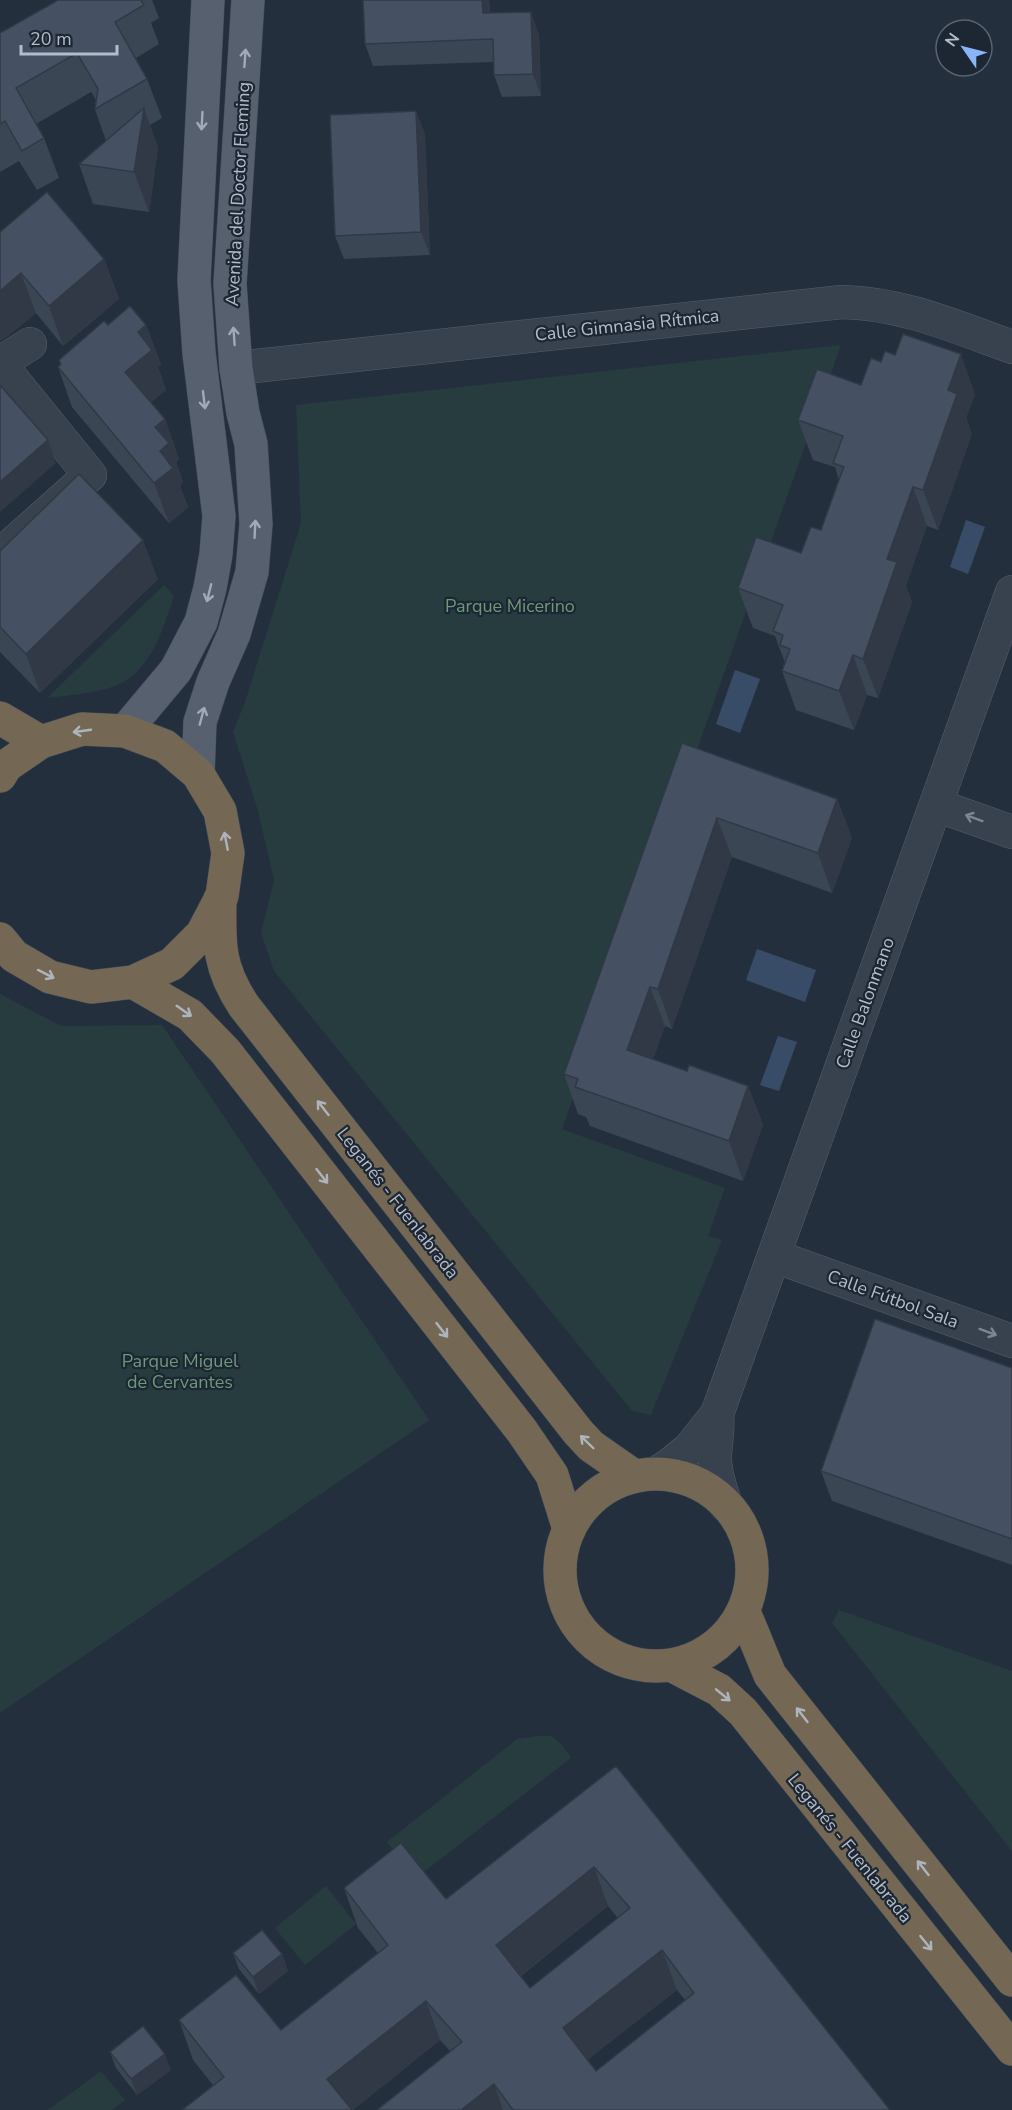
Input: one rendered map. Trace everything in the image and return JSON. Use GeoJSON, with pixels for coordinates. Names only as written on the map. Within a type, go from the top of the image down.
{"type":"FeatureCollection","features":[{"type":"Feature","properties":{"kind":"highway"},"geometry":{"type":"LineString","coordinates":[[0,718],[41,742]]}},
{"type":"Feature","properties":{"kind":"highway"},"geometry":{"type":"LineString","coordinates":[[0,776],[6,766],[41,742],[82,729],[125,731],[165,746],[198,774],[220,811],[228,853],[220,899],[202,934],[172,964],[133,982],[91,987],[50,977],[14,956],[0,939]]}},
{"type":"Feature","properties":{"kind":"highway","name":"Leganés - Fuenlabrada"},"geometry":{"type":"LineString","coordinates":[[220,899],[220,949],[228,978],[244,1006],[578,1432],[591,1446],[645,1475],[689,1479],[717,1495],[738,1519],[751,1549],[752,1581],[744,1612],[726,1637],[702,1656],[673,1666],[647,1667],[623,1661],[601,1650],[584,1635],[571,1616],[563,1595],[560,1573],[562,1550],[569,1529],[585,1505],[608,1487],[645,1475]]}},
{"type":"Feature","properties":{"kind":"highway"},"geometry":{"type":"LineString","coordinates":[[133,982],[190,1016],[225,1051],[522,1431],[552,1475],[569,1529]]}},
{"type":"Feature","properties":{"kind":"highway"},"geometry":{"type":"LineString","coordinates":[[744,1612],[770,1675],[1012,1980]]}},
{"type":"Feature","properties":{"kind":"highway","name":"Leganés - Fuenlabrada"},"geometry":{"type":"LineString","coordinates":[[673,1666],[719,1690],[743,1712],[1012,2049]]}},
{"type":"Feature","properties":{"kind":"main road","name":"Avenida del Doctor Fleming"},"geometry":{"type":"LineString","coordinates":[[125,731],[176,670],[201,622],[216,554],[219,516],[199,353],[194,280],[208,0]]}},
{"type":"Feature","properties":{"kind":"main road","name":"Avenida del Doctor Fleming"},"geometry":{"type":"LineString","coordinates":[[198,774],[200,722],[213,682],[234,634],[252,572],[256,524],[251,444],[243,413],[236,368],[230,284],[248,0]]}},
{"type":"Feature","properties":{"kind":"street","name":"Calle Gimnasia Rítmica"},"geometry":{"type":"LineString","coordinates":[[236,368],[842,302],[879,304],[910,311],[1012,347]]}},
{"type":"Feature","properties":{"kind":"street"},"geometry":{"type":"LineString","coordinates":[[0,555],[90,475],[0,363],[30,344]]}},
{"type":"Feature","properties":{"kind":"street","name":"Calle Balonmano"},"geometry":{"type":"LineString","coordinates":[[645,1475],[684,1453],[717,1414],[1012,592]]}},
{"type":"Feature","properties":{"kind":"street"},"geometry":{"type":"LineString","coordinates":[[936,805],[1012,832]]}},
{"type":"Feature","properties":{"kind":"street","name":"Calle Fútbol Sala"},"geometry":{"type":"LineString","coordinates":[[774,1256],[1012,1341]]}},
{"type":"Feature","properties":{"kind":"street","name":"Calle Balonmano"},"geometry":{"type":"LineString","coordinates":[[717,1414],[718,1430],[714,1461],[726,1505]]}},
{"type":"Feature","properties":{"kind":"green space","name":"Parque Micerino"},"geometry":{"type":"Polygon","coordinates":[[[841,345],[562,1129],[725,1188],[708,1236],[722,1240],[651,1415],[632,1411],[274,971],[261,933],[274,880],[258,811],[233,732],[245,702],[301,523],[296,405],[841,345]]]}},
{"type":"Feature","properties":{"kind":"green space"},"geometry":{"type":"Polygon","coordinates":[[[164,585],[174,596],[154,648],[138,671],[107,689],[47,698],[164,585]]]}},
{"type":"Feature","properties":{"kind":"green space","name":"Parque Miguel de Cervantes"},"geometry":{"type":"Polygon","coordinates":[[[0,994],[61,1026],[162,1025],[429,1420],[0,1713],[0,994]]]}},
{"type":"Feature","properties":{"kind":"green space"},"geometry":{"type":"Polygon","coordinates":[[[839,1610],[1012,1671],[1012,1851],[832,1623],[839,1610]]]}},
{"type":"Feature","properties":{"kind":"green space"},"geometry":{"type":"Polygon","coordinates":[[[552,1736],[571,1758],[416,1878],[387,1842],[517,1739],[552,1736]]]}},
{"type":"Feature","properties":{"kind":"green space"},"geometry":{"type":"Polygon","coordinates":[[[326,1886],[356,1924],[305,1965],[275,1928],[326,1886]]]}},
{"type":"Feature","properties":{"kind":"green space"},"geometry":{"type":"Polygon","coordinates":[[[101,2071],[125,2100],[112,2110],[48,2110],[101,2071]]]}},
{"type":"Feature","properties":{"kind":"water"},"geometry":{"type":"Polygon","coordinates":[[[966,520],[985,527],[968,574],[950,567],[966,520]]]}},
{"type":"Feature","properties":{"kind":"water"},"geometry":{"type":"Polygon","coordinates":[[[735,670],[760,679],[740,733],[716,724],[735,670]]]}},
{"type":"Feature","properties":{"kind":"water"},"geometry":{"type":"Polygon","coordinates":[[[757,949],[816,970],[805,1002],[746,980],[757,949]]]}},
{"type":"Feature","properties":{"kind":"water"},"geometry":{"type":"Polygon","coordinates":[[[778,1036],[797,1042],[779,1091],[760,1085],[778,1036]]]}},
{"type":"Feature","properties":{"kind":"building"},"geometry":{"type":"Polygon","coordinates":[[[58,0],[141,0],[144,5],[115,22],[147,79],[95,109],[98,89],[77,53],[16,88],[44,138],[22,151],[5,121],[0,124],[0,33],[58,0]]]}},
{"type":"Feature","properties":{"kind":"building"},"geometry":{"type":"Polygon","coordinates":[[[363,0],[482,0],[483,13],[531,12],[533,74],[494,75],[493,39],[365,44],[363,0]]]}},
{"type":"Feature","properties":{"kind":"building"},"geometry":{"type":"Polygon","coordinates":[[[144,108],[134,172],[79,164],[144,108]]]}},
{"type":"Feature","properties":{"kind":"building"},"geometry":{"type":"Polygon","coordinates":[[[416,111],[421,232],[335,236],[330,115],[416,111]]]}},
{"type":"Feature","properties":{"kind":"building"},"geometry":{"type":"Polygon","coordinates":[[[47,192],[104,259],[49,306],[21,273],[0,291],[0,232],[47,192]]]}},
{"type":"Feature","properties":{"kind":"building"},"geometry":{"type":"Polygon","coordinates":[[[130,306],[146,325],[138,332],[152,350],[125,372],[165,419],[155,427],[169,443],[160,451],[173,468],[154,483],[58,367],[61,364],[59,360],[104,321],[108,325],[130,306]]]}},
{"type":"Feature","properties":{"kind":"building"},"geometry":{"type":"Polygon","coordinates":[[[903,334],[961,354],[948,390],[957,394],[923,490],[913,487],[887,559],[897,562],[863,659],[853,655],[839,691],[782,671],[790,649],[780,645],[783,635],[773,631],[783,605],[738,588],[756,537],[801,553],[811,527],[821,530],[844,467],[833,463],[843,436],[798,420],[817,369],[861,385],[871,358],[881,362],[885,351],[895,355],[903,334]]]}},
{"type":"Feature","properties":{"kind":"building"},"geometry":{"type":"Polygon","coordinates":[[[0,385],[48,440],[0,482],[0,385]]]}},
{"type":"Feature","properties":{"kind":"building"},"geometry":{"type":"Polygon","coordinates":[[[79,474],[143,540],[26,654],[0,627],[0,551],[79,474]]]}},
{"type":"Feature","properties":{"kind":"building"},"geometry":{"type":"Polygon","coordinates":[[[682,743],[837,799],[818,853],[717,818],[658,989],[650,987],[627,1050],[687,1071],[689,1065],[748,1086],[729,1141],[575,1087],[578,1079],[564,1074],[682,743]]]}},
{"type":"Feature","properties":{"kind":"building"},"geometry":{"type":"Polygon","coordinates":[[[875,1319],[1012,1368],[1012,1539],[821,1471],[875,1319]]]}},
{"type":"Feature","properties":{"kind":"building"},"geometry":{"type":"Polygon","coordinates":[[[616,1766],[890,2110],[513,2110],[494,2084],[461,2110],[377,2110],[462,2042],[426,2001],[327,2079],[352,2110],[182,2110],[224,2077],[179,2020],[236,1975],[281,2030],[388,1945],[344,1888],[401,1843],[446,1899],[616,1766]],[[594,1867],[496,1945],[530,1988],[630,1908],[594,1867]],[[662,1950],[563,2028],[596,2071],[694,1993],[662,1950]]]}},
{"type":"Feature","properties":{"kind":"building"},"geometry":{"type":"Polygon","coordinates":[[[262,1930],[282,1954],[253,1977],[233,1953],[262,1930]]]}},
{"type":"Feature","properties":{"kind":"building"},"geometry":{"type":"Polygon","coordinates":[[[143,2026],[165,2054],[131,2079],[110,2052],[143,2026]]]}}]}
